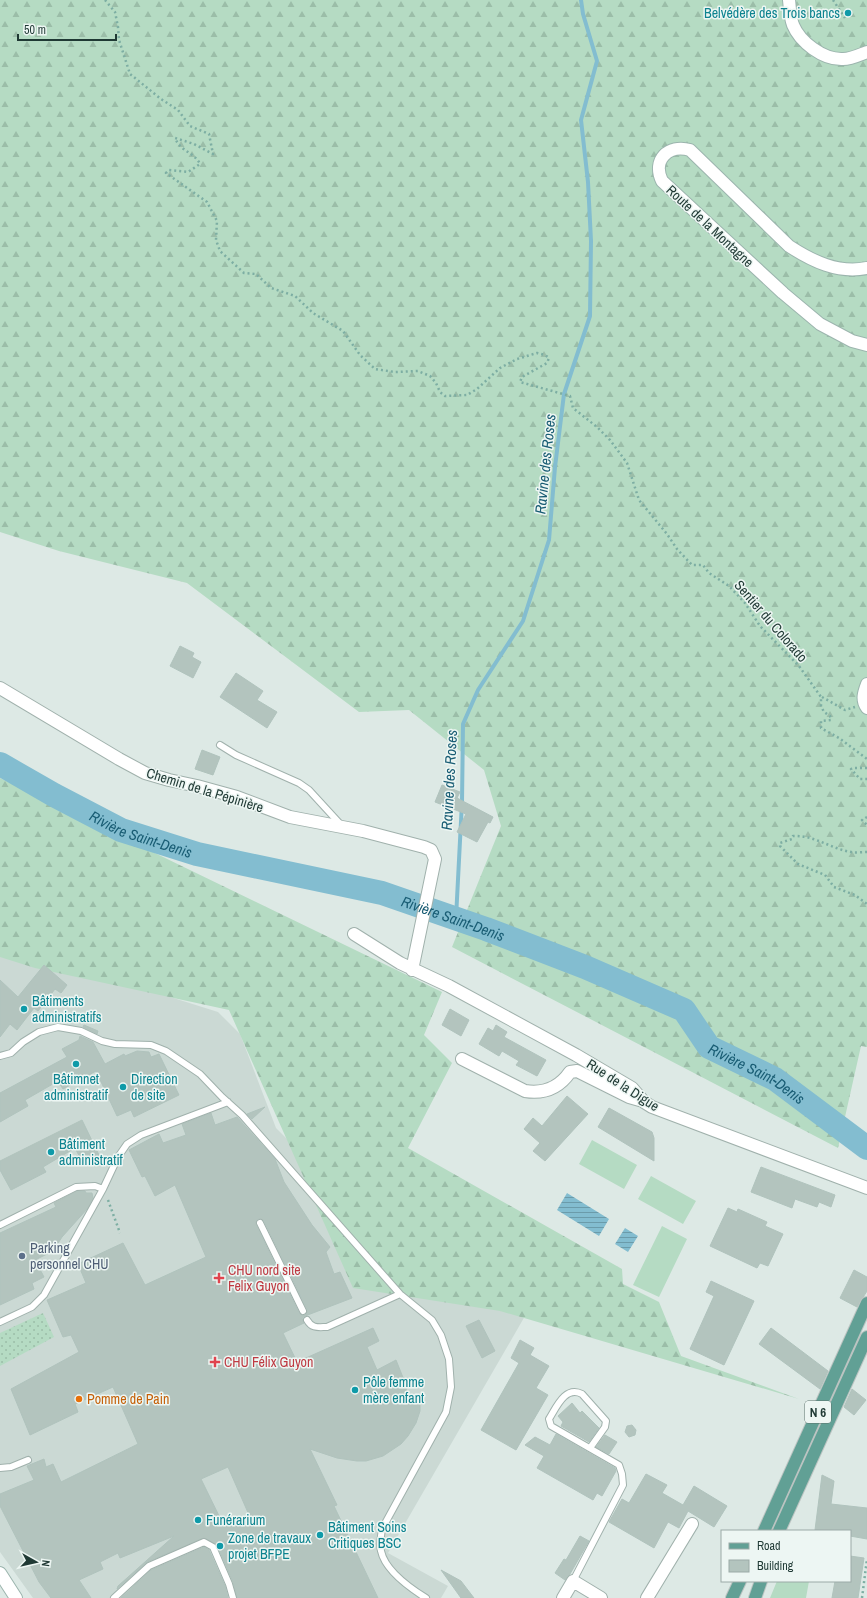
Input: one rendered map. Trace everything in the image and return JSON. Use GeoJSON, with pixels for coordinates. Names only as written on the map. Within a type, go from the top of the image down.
{"type":"FeatureCollection","features":[{"type":"Feature","properties":{"kind":"main road","name":"N 6"},"geometry":{"type":"LineString","coordinates":[[767,1526],[867,1303]]}},
{"type":"Feature","properties":{"kind":"main road","name":"N 6"},"geometry":{"type":"LineString","coordinates":[[780,1528],[867,1337]]}},
{"type":"Feature","properties":{"kind":"main road"},"geometry":{"type":"LineString","coordinates":[[732,1598],[740,1582]]}},
{"type":"Feature","properties":{"kind":"main road"},"geometry":{"type":"LineString","coordinates":[[755,1598],[761,1582]]}},
{"type":"Feature","properties":{"kind":"street"},"geometry":{"type":"LineString","coordinates":[[789,0],[793,24],[798,34],[806,43],[830,57],[842,60],[867,52]]}},
{"type":"Feature","properties":{"kind":"street","name":"Route de la Montagne"},"geometry":{"type":"LineString","coordinates":[[867,268],[848,269],[833,267],[804,256],[789,246],[690,150],[682,148],[673,149],[666,152],[662,158],[658,174],[662,181],[783,293],[820,324],[852,341],[867,346]]}},
{"type":"Feature","properties":{"kind":"street"},"geometry":{"type":"LineString","coordinates":[[866,706],[863,696],[867,684]]}},
{"type":"Feature","properties":{"kind":"street","name":"Chemin de la Pépinière"},"geometry":{"type":"LineString","coordinates":[[0,688],[145,773],[237,796],[290,817],[343,827],[424,846],[431,850],[435,859],[413,966]]}},
{"type":"Feature","properties":{"kind":"street","name":"Rue de la Digue"},"geometry":{"type":"LineString","coordinates":[[354,934],[576,1055],[632,1088],[644,1102],[652,1107],[867,1188]]}},
{"type":"Feature","properties":{"kind":"street"},"geometry":{"type":"LineString","coordinates":[[462,1059],[525,1091],[532,1092],[549,1090],[557,1086],[570,1072],[578,1071],[629,1097],[644,1102]]}},
{"type":"Feature","properties":{"kind":"street"},"geometry":{"type":"LineString","coordinates":[[647,1598],[692,1524]]}},
{"type":"Feature","properties":{"kind":"street"},"geometry":{"type":"LineString","coordinates":[[0,1573],[16,1598]]}},
{"type":"Feature","properties":{"kind":"street"},"geometry":{"type":"LineString","coordinates":[[563,1598],[573,1581],[601,1598]]}},
{"type":"Feature","properties":{"kind":"lane"},"geometry":{"type":"LineString","coordinates":[[220,745],[236,755],[299,783],[309,790],[343,827]]}},
{"type":"Feature","properties":{"kind":"lane"},"geometry":{"type":"LineString","coordinates":[[0,1056],[10,1053],[23,1042],[39,1032],[58,1027],[81,1031],[102,1041],[115,1044],[151,1045],[166,1051],[200,1074],[228,1102],[282,1160],[400,1294],[432,1320],[441,1334],[449,1359],[451,1387],[446,1412],[382,1529],[380,1550],[385,1563],[411,1588],[426,1598]]}},
{"type":"Feature","properties":{"kind":"lane"},"geometry":{"type":"LineString","coordinates":[[0,1322],[32,1308],[44,1295],[103,1188],[118,1156],[127,1144],[141,1135],[228,1102]]}},
{"type":"Feature","properties":{"kind":"lane"},"geometry":{"type":"LineString","coordinates":[[0,1225],[76,1187],[95,1186],[103,1188]]}},
{"type":"Feature","properties":{"kind":"lane"},"geometry":{"type":"LineString","coordinates":[[260,1223],[303,1311]]}},
{"type":"Feature","properties":{"kind":"lane"},"geometry":{"type":"LineString","coordinates":[[307,1320],[315,1327],[328,1327],[400,1294]]}},
{"type":"Feature","properties":{"kind":"lane"},"geometry":{"type":"LineString","coordinates":[[573,1581],[623,1485],[622,1474],[619,1466],[551,1426],[549,1419],[564,1396],[572,1392],[582,1394],[606,1421],[605,1427],[590,1448]]}},
{"type":"Feature","properties":{"kind":"lane"},"geometry":{"type":"LineString","coordinates":[[0,1468],[11,1467],[28,1460]]}},
{"type":"Feature","properties":{"kind":"lane"},"geometry":{"type":"LineString","coordinates":[[114,1598],[149,1566],[204,1542],[213,1547],[229,1584],[233,1598]]}},
{"type":"Feature","properties":{"kind":"path","name":"Sentier du Colorado"},"geometry":{"type":"LineString","coordinates":[[105,0],[115,12],[119,40],[130,74],[161,100],[178,110],[190,126],[209,134],[213,154],[194,144],[175,138],[178,146],[200,164],[188,172],[169,170],[166,173],[207,202],[217,221],[216,240],[220,251],[244,273],[256,274],[271,288],[295,296],[313,313],[343,331],[360,355],[375,369],[395,372],[418,371],[430,376],[436,383],[440,392],[445,396],[467,395],[477,389],[500,368],[517,359],[536,353],[545,355],[549,358],[547,363],[522,377],[520,382],[570,396],[573,408],[610,440],[627,463],[640,500],[677,549],[692,565],[703,565],[709,573],[729,586],[745,603],[760,626],[798,666],[821,697],[821,706],[831,719],[821,721],[821,728],[838,738],[867,759]]}},
{"type":"Feature","properties":{"kind":"path"},"geometry":{"type":"LineString","coordinates":[[833,0],[846,18]]}},
{"type":"Feature","properties":{"kind":"path"},"geometry":{"type":"LineString","coordinates":[[821,697],[845,710],[866,706]]}},
{"type":"Feature","properties":{"kind":"path"},"geometry":{"type":"LineString","coordinates":[[867,768],[851,769],[860,779],[867,779]]}},
{"type":"Feature","properties":{"kind":"path"},"geometry":{"type":"LineString","coordinates":[[867,817],[862,820],[867,825]]}},
{"type":"Feature","properties":{"kind":"path"},"geometry":{"type":"LineString","coordinates":[[867,852],[851,852],[814,838],[799,836],[793,836],[792,839],[780,843],[780,846],[798,864],[825,875],[834,887],[854,895],[867,904]]}},
{"type":"Feature","properties":{"kind":"path"},"geometry":{"type":"LineString","coordinates":[[103,1188],[120,1234]]}},
{"type":"Feature","properties":{"kind":"path"},"geometry":{"type":"LineString","coordinates":[[862,1598],[867,1559]]}},
{"type":"Feature","properties":{"kind":"shaded area","name":"CHU Félix Guyon"},"geometry":{"type":"Polygon","coordinates":[[[0,939],[113,979],[218,1012],[240,1034],[276,1128],[412,1264],[525,1316],[388,1553],[448,1586],[441,1598],[33,1598],[0,1552],[0,939]]]}},
{"type":"Feature","properties":{"kind":"green space"},"geometry":{"type":"Polygon","coordinates":[[[0,0],[867,0],[867,1047],[861,1046],[838,1148],[452,947],[501,826],[484,770],[409,710],[359,712],[187,583],[59,551],[0,532],[0,0]]]}},
{"type":"Feature","properties":{"kind":"green space"},"geometry":{"type":"Polygon","coordinates":[[[0,778],[442,992],[424,1035],[452,1063],[408,1148],[622,1269],[623,1284],[659,1302],[681,1356],[799,1399],[500,1311],[353,1288],[229,1010],[35,968],[0,957],[0,778]]]}},
{"type":"Feature","properties":{"kind":"green space"},"geometry":{"type":"Polygon","coordinates":[[[592,1140],[637,1165],[624,1189],[579,1164],[592,1140]]]}},
{"type":"Feature","properties":{"kind":"green space"},"geometry":{"type":"Polygon","coordinates":[[[651,1176],[696,1201],[683,1224],[638,1199],[651,1176]]]}},
{"type":"Feature","properties":{"kind":"green space"},"geometry":{"type":"Polygon","coordinates":[[[662,1226],[687,1239],[659,1297],[633,1285],[662,1226]]]}},
{"type":"Feature","properties":{"kind":"green space"},"geometry":{"type":"Polygon","coordinates":[[[43,1313],[54,1337],[0,1366],[0,1333],[43,1313]]]}},
{"type":"Feature","properties":{"kind":"green space"},"geometry":{"type":"Polygon","coordinates":[[[777,1582],[809,1582],[806,1598],[770,1598],[777,1582]]]}},
{"type":"Feature","properties":{"kind":"water"},"geometry":{"type":"Polygon","coordinates":[[[567,1193],[609,1219],[599,1236],[557,1210],[567,1193]]]}},
{"type":"Feature","properties":{"kind":"water"},"geometry":{"type":"Polygon","coordinates":[[[625,1228],[638,1236],[628,1252],[615,1244],[625,1228]]]}},
{"type":"Feature","properties":{"kind":"building"},"geometry":{"type":"Polygon","coordinates":[[[180,646],[194,653],[192,657],[201,662],[193,678],[170,666],[180,646]]]}},
{"type":"Feature","properties":{"kind":"building"},"geometry":{"type":"Polygon","coordinates":[[[236,673],[263,691],[257,700],[277,712],[267,728],[220,697],[236,673]]]}},
{"type":"Feature","properties":{"kind":"building"},"geometry":{"type":"Polygon","coordinates":[[[202,750],[220,757],[213,775],[195,769],[202,750]]]}},
{"type":"Feature","properties":{"kind":"building"},"geometry":{"type":"Polygon","coordinates":[[[442,785],[460,792],[457,798],[493,817],[490,823],[488,822],[477,842],[457,832],[466,814],[435,802],[442,785]]]}},
{"type":"Feature","properties":{"kind":"building"},"geometry":{"type":"Polygon","coordinates":[[[44,965],[67,985],[61,993],[55,989],[38,1011],[34,1008],[17,1030],[10,1024],[0,1037],[0,980],[18,997],[44,965]]]}},
{"type":"Feature","properties":{"kind":"building"},"geometry":{"type":"Polygon","coordinates":[[[450,1009],[469,1020],[461,1036],[442,1025],[450,1009]]]}},
{"type":"Feature","properties":{"kind":"building"},"geometry":{"type":"Polygon","coordinates":[[[84,1025],[98,1031],[97,1034],[83,1027],[84,1025]]]}},
{"type":"Feature","properties":{"kind":"building"},"geometry":{"type":"Polygon","coordinates":[[[496,1025],[507,1032],[504,1037],[546,1060],[537,1076],[516,1065],[519,1061],[502,1051],[499,1056],[479,1044],[488,1028],[493,1031],[496,1025]]]}},
{"type":"Feature","properties":{"kind":"building"},"geometry":{"type":"Polygon","coordinates":[[[80,1036],[93,1042],[105,1064],[124,1054],[125,1056],[137,1051],[149,1052],[151,1057],[159,1054],[179,1095],[134,1117],[131,1110],[117,1116],[96,1071],[63,1089],[58,1081],[25,1100],[28,1106],[0,1122],[0,1093],[67,1057],[62,1049],[79,1040],[80,1036]]]}},
{"type":"Feature","properties":{"kind":"building"},"geometry":{"type":"Polygon","coordinates":[[[567,1096],[588,1114],[545,1161],[533,1151],[540,1143],[524,1129],[533,1118],[542,1126],[567,1096]]]}},
{"type":"Feature","properties":{"kind":"building"},"geometry":{"type":"Polygon","coordinates":[[[265,1107],[252,1119],[247,1114],[265,1107]]]}},
{"type":"Feature","properties":{"kind":"building"},"geometry":{"type":"Polygon","coordinates":[[[609,1108],[652,1132],[654,1138],[654,1161],[598,1127],[609,1108]]]}},
{"type":"Feature","properties":{"kind":"building","name":"CHU Félix Guyon"},"geometry":{"type":"Polygon","coordinates":[[[211,1113],[215,1125],[237,1117],[275,1159],[284,1182],[312,1225],[330,1247],[326,1252],[334,1274],[340,1272],[352,1298],[305,1316],[302,1318],[304,1323],[283,1333],[297,1362],[373,1328],[379,1341],[367,1347],[377,1370],[396,1360],[406,1385],[407,1401],[418,1402],[420,1404],[420,1411],[416,1423],[408,1436],[401,1444],[383,1456],[366,1461],[357,1461],[337,1458],[310,1449],[337,1505],[334,1506],[378,1598],[237,1598],[233,1582],[217,1545],[204,1538],[147,1562],[117,1589],[118,1586],[174,1536],[120,1558],[118,1553],[100,1562],[103,1569],[79,1580],[91,1598],[51,1598],[39,1582],[0,1506],[0,1494],[34,1480],[27,1466],[44,1459],[46,1467],[53,1464],[61,1482],[138,1444],[113,1387],[75,1404],[78,1412],[30,1435],[11,1389],[79,1352],[71,1335],[63,1337],[47,1300],[86,1283],[78,1264],[123,1243],[145,1285],[206,1257],[175,1185],[155,1196],[145,1176],[142,1177],[129,1150],[159,1134],[163,1143],[186,1135],[182,1124],[211,1113]],[[258,1219],[256,1225],[299,1313],[305,1315],[307,1309],[264,1221],[258,1219]],[[228,1467],[201,1479],[223,1524],[234,1518],[253,1524],[228,1467]]]}},
{"type":"Feature","properties":{"kind":"building","name":"Bâtiment administratif"},"geometry":{"type":"Polygon","coordinates":[[[82,1120],[99,1155],[83,1163],[75,1148],[43,1167],[46,1172],[11,1190],[0,1170],[0,1161],[82,1120]]]}},
{"type":"Feature","properties":{"kind":"building"},"geometry":{"type":"Polygon","coordinates":[[[761,1167],[835,1195],[831,1207],[819,1202],[817,1207],[795,1199],[792,1208],[751,1192],[761,1167]]]}},
{"type":"Feature","properties":{"kind":"building","name":"Parking personnel CHU"},"geometry":{"type":"Polygon","coordinates":[[[77,1191],[92,1193],[93,1198],[88,1208],[62,1237],[53,1251],[35,1260],[44,1277],[32,1283],[34,1289],[0,1305],[0,1233],[56,1207],[54,1203],[77,1191]]]}},
{"type":"Feature","properties":{"kind":"building"},"geometry":{"type":"Polygon","coordinates":[[[728,1208],[737,1212],[738,1209],[767,1222],[765,1226],[783,1234],[768,1266],[760,1263],[757,1268],[710,1246],[728,1208]]]}},
{"type":"Feature","properties":{"kind":"building"},"geometry":{"type":"Polygon","coordinates":[[[854,1270],[867,1277],[867,1291],[857,1307],[840,1298],[854,1270]]]}},
{"type":"Feature","properties":{"kind":"building"},"geometry":{"type":"Polygon","coordinates":[[[711,1281],[754,1301],[724,1365],[690,1349],[714,1296],[706,1292],[711,1281]]]}},
{"type":"Feature","properties":{"kind":"building"},"geometry":{"type":"Polygon","coordinates":[[[479,1320],[495,1351],[482,1358],[466,1326],[479,1320]]]}},
{"type":"Feature","properties":{"kind":"building"},"geometry":{"type":"Polygon","coordinates":[[[771,1328],[828,1371],[820,1389],[759,1344],[771,1328]]]}},
{"type":"Feature","properties":{"kind":"building"},"geometry":{"type":"Polygon","coordinates":[[[520,1340],[534,1348],[530,1355],[549,1366],[536,1388],[548,1395],[516,1450],[481,1430],[519,1363],[511,1358],[520,1340]]]}},
{"type":"Feature","properties":{"kind":"building"},"geometry":{"type":"Polygon","coordinates":[[[852,1389],[866,1400],[854,1415],[844,1407],[852,1389]]]}},
{"type":"Feature","properties":{"kind":"building"},"geometry":{"type":"Polygon","coordinates":[[[572,1403],[580,1413],[582,1411],[599,1428],[589,1442],[561,1426],[563,1422],[558,1416],[572,1403]]]}},
{"type":"Feature","properties":{"kind":"building"},"geometry":{"type":"Polygon","coordinates":[[[632,1425],[636,1430],[635,1435],[629,1437],[625,1432],[627,1426],[632,1425]]]}},
{"type":"Feature","properties":{"kind":"building"},"geometry":{"type":"Polygon","coordinates":[[[556,1434],[615,1468],[616,1471],[602,1496],[597,1493],[593,1500],[537,1468],[544,1456],[525,1445],[535,1437],[550,1445],[556,1434]]]}},
{"type":"Feature","properties":{"kind":"building"},"geometry":{"type":"Polygon","coordinates":[[[605,1435],[617,1442],[609,1454],[596,1447],[605,1435]]]}},
{"type":"Feature","properties":{"kind":"building"},"geometry":{"type":"Polygon","coordinates":[[[646,1474],[667,1485],[662,1493],[683,1505],[694,1486],[727,1506],[714,1527],[688,1511],[679,1528],[668,1522],[654,1548],[609,1522],[622,1499],[629,1503],[646,1474]]]}},
{"type":"Feature","properties":{"kind":"building"},"geometry":{"type":"Polygon","coordinates":[[[822,1475],[834,1481],[831,1504],[867,1508],[867,1539],[851,1536],[851,1530],[815,1530],[822,1475]]]}},
{"type":"Feature","properties":{"kind":"building"},"geometry":{"type":"Polygon","coordinates":[[[580,1536],[589,1541],[565,1580],[555,1573],[564,1559],[566,1560],[580,1536]]]}},
{"type":"Feature","properties":{"kind":"building"},"geometry":{"type":"Polygon","coordinates":[[[204,1547],[209,1550],[225,1586],[228,1598],[121,1598],[151,1570],[204,1547]]]}},
{"type":"Feature","properties":{"kind":"building"},"geometry":{"type":"Polygon","coordinates":[[[851,1556],[864,1558],[858,1598],[832,1598],[835,1582],[851,1582],[851,1556]]]}},
{"type":"Feature","properties":{"kind":"building"},"geometry":{"type":"Polygon","coordinates":[[[441,1570],[461,1581],[474,1598],[461,1598],[441,1570]]]}},
{"type":"Feature","properties":{"kind":"waterway","name":"Ravine des Roses"},"geometry":{"type":"LineString","coordinates":[[456,918],[462,802],[463,724],[478,690],[523,621],[549,540],[555,467],[564,394],[590,316],[591,241],[588,182],[581,120],[597,61],[583,14],[581,0]]}},
{"type":"Feature","properties":{"kind":"waterway","name":"Ravine des Roses"},"geometry":{"type":"LineString","coordinates":[[0,764],[54,795],[121,830],[197,854],[382,893],[486,929],[585,967],[684,1010],[709,1047],[775,1079],[867,1148]]}},
{"type":"Feature","properties":{"kind":"place","name":"Belvédère des Trois bancs"},"geometry":{"type":"Point","coordinates":[848,13]}},
{"type":"Feature","properties":{"kind":"place","name":"Bâtiments administratifs"},"geometry":{"type":"Point","coordinates":[24,1009]}},
{"type":"Feature","properties":{"kind":"place","name":"Bâtimnet administratif"},"geometry":{"type":"Point","coordinates":[76,1064]}},
{"type":"Feature","properties":{"kind":"place","name":"Direction de site"},"geometry":{"type":"Point","coordinates":[123,1087]}},
{"type":"Feature","properties":{"kind":"place","name":"Bâtiment administratif"},"geometry":{"type":"Point","coordinates":[51,1152]}},
{"type":"Feature","properties":{"kind":"place","name":"Parking personnel CHU"},"geometry":{"type":"Point","coordinates":[22,1256]}},
{"type":"Feature","properties":{"kind":"place","name":"CHU nord site Felix Guyon"},"geometry":{"type":"Point","coordinates":[219,1278]}},
{"type":"Feature","properties":{"kind":"place","name":"CHU Félix Guyon"},"geometry":{"type":"Point","coordinates":[215,1362]}},
{"type":"Feature","properties":{"kind":"place","name":"Pôle femme mère enfant"},"geometry":{"type":"Point","coordinates":[355,1390]}},
{"type":"Feature","properties":{"kind":"place","name":"Pomme de Pain"},"geometry":{"type":"Point","coordinates":[79,1399]}},
{"type":"Feature","properties":{"kind":"place","name":"Funérarium"},"geometry":{"type":"Point","coordinates":[198,1520]}},
{"type":"Feature","properties":{"kind":"place","name":"Bâtiment Soins Critiques BSC"},"geometry":{"type":"Point","coordinates":[320,1535]}},
{"type":"Feature","properties":{"kind":"place","name":"Zone de travaux projet BFPE"},"geometry":{"type":"Point","coordinates":[220,1546]}},
{"type":"Feature","properties":{"kind":"water label","name":"Rivière Saint-Denis"},"geometry":{"type":"Point","coordinates":[142,832]}},
{"type":"Feature","properties":{"kind":"water label","name":"Rivière Saint-Denis"},"geometry":{"type":"Point","coordinates":[453,918]}},
{"type":"Feature","properties":{"kind":"water label","name":"Rivière Saint-Denis"},"geometry":{"type":"Point","coordinates":[757,1073]}}]}
